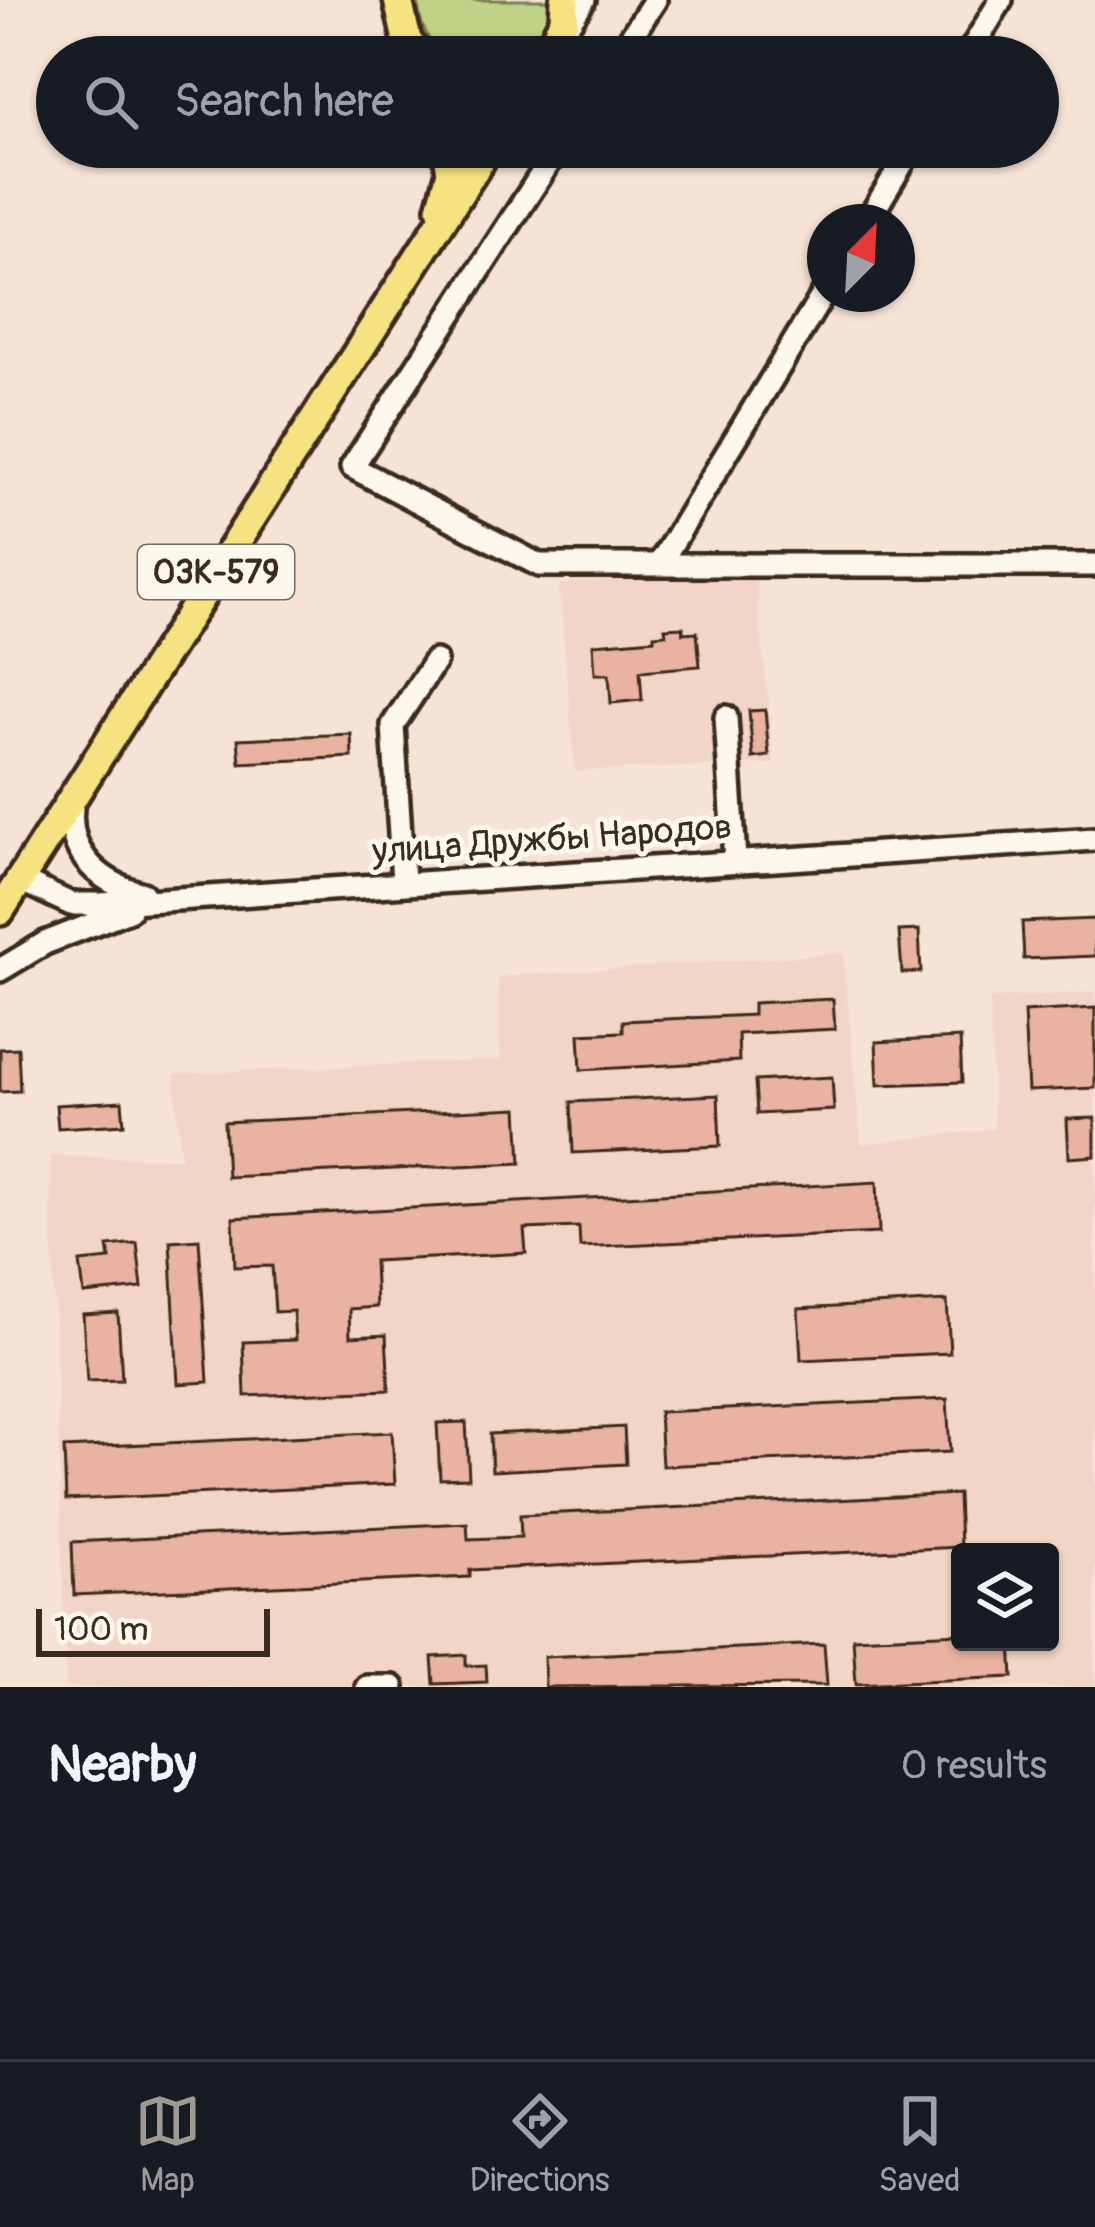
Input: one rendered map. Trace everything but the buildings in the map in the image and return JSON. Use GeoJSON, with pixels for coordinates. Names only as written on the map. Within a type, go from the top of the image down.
{"type":"FeatureCollection","features":[{"type":"Feature","properties":{"kind":"main road"},"geometry":{"type":"LineString","coordinates":[[398,0],[409,36]]}},
{"type":"Feature","properties":{"kind":"main road"},"geometry":{"type":"LineString","coordinates":[[556,36],[564,20],[565,0]]}},
{"type":"Feature","properties":{"kind":"main road","name":"03К-579"},"geometry":{"type":"LineString","coordinates":[[434,235],[450,168]]}},
{"type":"Feature","properties":{"kind":"main road","name":"03К-579"},"geometry":{"type":"LineString","coordinates":[[0,911],[476,168]]}},
{"type":"Feature","properties":{"kind":"street"},"geometry":{"type":"LineString","coordinates":[[560,36],[584,0]]}},
{"type":"Feature","properties":{"kind":"street"},"geometry":{"type":"LineString","coordinates":[[632,36],[655,0]]}},
{"type":"Feature","properties":{"kind":"street"},"geometry":{"type":"LineString","coordinates":[[980,36],[1001,0]]}},
{"type":"Feature","properties":{"kind":"street"},"geometry":{"type":"LineString","coordinates":[[545,168],[352,466],[539,565],[1095,565]]}},
{"type":"Feature","properties":{"kind":"street"},"geometry":{"type":"LineString","coordinates":[[878,204],[899,168]]}},
{"type":"Feature","properties":{"kind":"street"},"geometry":{"type":"LineString","coordinates":[[659,565],[812,312]]}},
{"type":"Feature","properties":{"kind":"street"},"geometry":{"type":"LineString","coordinates":[[404,881],[393,725],[435,661]]}},
{"type":"Feature","properties":{"kind":"street"},"geometry":{"type":"LineString","coordinates":[[726,717],[736,860]]}},
{"type":"Feature","properties":{"kind":"street"},"geometry":{"type":"LineString","coordinates":[[75,790],[71,832],[93,871],[119,888],[160,899]]}},
{"type":"Feature","properties":{"kind":"street","name":"улица Дружбы Народов"},"geometry":{"type":"LineString","coordinates":[[20,880],[71,904],[1095,839]]}},
{"type":"Feature","properties":{"kind":"street"},"geometry":{"type":"LineString","coordinates":[[0,970],[45,944],[160,899]]}},
{"type":"Feature","properties":{"kind":"street"},"geometry":{"type":"LineString","coordinates":[[367,1687],[393,1687]]}},
{"type":"Feature","properties":{"kind":"shaded area"},"geometry":{"type":"Polygon","coordinates":[[[755,570],[774,764],[575,771],[559,584],[755,570]]]}},
{"type":"Feature","properties":{"kind":"shaded area"},"geometry":{"type":"Polygon","coordinates":[[[843,953],[861,1144],[994,1129],[990,998],[1095,992],[1095,1687],[66,1687],[50,1156],[181,1158],[174,1074],[500,1060],[498,977],[843,953]]]}},
{"type":"Feature","properties":{"kind":"green space"},"geometry":{"type":"Polygon","coordinates":[[[418,0],[549,0],[540,36],[428,36],[418,0]]]}}]}
